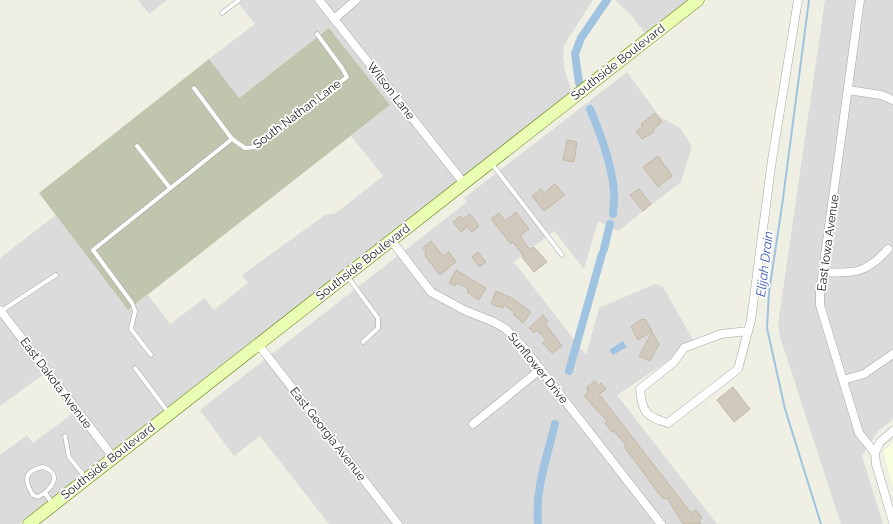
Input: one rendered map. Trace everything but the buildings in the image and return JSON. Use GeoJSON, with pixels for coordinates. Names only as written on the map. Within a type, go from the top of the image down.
{"type":"FeatureCollection","features":[{"type":"Feature","properties":{"kind":"main road","name":"Southside Boulevard"},"geometry":{"type":"LineString","coordinates":[[29,524],[346,276],[463,182],[698,0]]}},
{"type":"Feature","properties":{"kind":"street","name":"Wilson Lane"},"geometry":{"type":"LineString","coordinates":[[319,0],[463,182]]}},
{"type":"Feature","properties":{"kind":"street"},"geometry":{"type":"LineString","coordinates":[[334,19],[356,0]]}},
{"type":"Feature","properties":{"kind":"street"},"geometry":{"type":"LineString","coordinates":[[748,332],[721,334],[684,348],[674,362],[640,389],[642,405],[652,418],[668,423],[738,369],[748,332],[751,320],[772,160],[798,0]]}},
{"type":"Feature","properties":{"kind":"street","name":"East Iowa Avenue"},"geometry":{"type":"LineString","coordinates":[[860,0],[823,272],[820,305],[860,433],[875,453],[876,464],[891,506],[893,522]]}},
{"type":"Feature","properties":{"kind":"street"},"geometry":{"type":"LineString","coordinates":[[848,90],[881,95],[893,100]]}},
{"type":"Feature","properties":{"kind":"street","name":"Sunflower Drive"},"geometry":{"type":"LineString","coordinates":[[391,240],[431,292],[464,310],[494,322],[506,329],[661,524]]}},
{"type":"Feature","properties":{"kind":"street"},"geometry":{"type":"LineString","coordinates":[[823,272],[846,273],[861,271],[881,257],[888,249]]}},
{"type":"Feature","properties":{"kind":"street","name":"East Dakota Avenue"},"geometry":{"type":"LineString","coordinates":[[0,310],[113,457]]}},
{"type":"Feature","properties":{"kind":"street","name":"East Georgia Avenue"},"geometry":{"type":"LineString","coordinates":[[258,344],[398,524]]}},
{"type":"Feature","properties":{"kind":"street"},"geometry":{"type":"LineString","coordinates":[[843,380],[864,374],[893,354]]}},
{"type":"Feature","properties":{"kind":"street"},"geometry":{"type":"LineString","coordinates":[[473,424],[540,370]]}},
{"type":"Feature","properties":{"kind":"street"},"geometry":{"type":"LineString","coordinates":[[875,453],[880,442],[893,431]]}},
{"type":"Feature","properties":{"kind":"lane"},"geometry":{"type":"LineString","coordinates":[[222,13],[236,1]]}},
{"type":"Feature","properties":{"kind":"lane","name":"South Nathan Lane"},"geometry":{"type":"LineString","coordinates":[[232,139],[245,148],[256,147],[347,77],[317,34]]}},
{"type":"Feature","properties":{"kind":"lane"},"geometry":{"type":"LineString","coordinates":[[151,355],[131,329],[135,312],[132,303],[93,250],[232,139],[194,88]]}},
{"type":"Feature","properties":{"kind":"lane"},"geometry":{"type":"LineString","coordinates":[[137,146],[170,188]]}},
{"type":"Feature","properties":{"kind":"lane"},"geometry":{"type":"LineString","coordinates":[[490,161],[562,255]]}},
{"type":"Feature","properties":{"kind":"lane"},"geometry":{"type":"LineString","coordinates":[[0,310],[56,275]]}},
{"type":"Feature","properties":{"kind":"lane"},"geometry":{"type":"LineString","coordinates":[[346,276],[378,318],[378,328],[363,342]]}},
{"type":"Feature","properties":{"kind":"lane"},"geometry":{"type":"LineString","coordinates":[[135,368],[169,413]]}},
{"type":"Feature","properties":{"kind":"lane"},"geometry":{"type":"LineString","coordinates":[[65,436],[69,457],[86,478]]}},
{"type":"Feature","properties":{"kind":"lane"},"geometry":{"type":"LineString","coordinates":[[43,467],[48,469],[53,475],[52,487],[45,493],[38,497],[33,496],[26,485],[26,480],[30,472],[35,468],[43,467]]}},
{"type":"Feature","properties":{"kind":"lane"},"geometry":{"type":"LineString","coordinates":[[45,493],[54,504]]}},
{"type":"Feature","properties":{"kind":"shaded area"},"geometry":{"type":"Polygon","coordinates":[[[138,0],[167,0],[149,14],[138,0]]]}},
{"type":"Feature","properties":{"kind":"shaded area"},"geometry":{"type":"Polygon","coordinates":[[[236,0],[593,0],[564,45],[563,56],[565,71],[572,92],[19,524],[0,524],[0,455],[27,435],[33,443],[80,408],[0,304],[0,258],[56,215],[128,310],[148,295],[170,324],[205,298],[214,310],[248,283],[242,275],[325,215],[336,213],[383,176],[351,136],[390,105],[329,28],[238,98],[209,59],[255,24],[236,0]]]}},
{"type":"Feature","properties":{"kind":"shaded area"},"geometry":{"type":"Polygon","coordinates":[[[615,0],[689,0],[646,34],[630,14],[615,0]]]}},
{"type":"Feature","properties":{"kind":"shaded area"},"geometry":{"type":"Polygon","coordinates":[[[825,0],[893,0],[893,419],[878,431],[862,456],[883,524],[841,524],[780,337],[778,324],[825,0]]]}},
{"type":"Feature","properties":{"kind":"shaded area"},"geometry":{"type":"Polygon","coordinates":[[[329,28],[390,105],[128,310],[39,193],[209,59],[239,98],[329,28]]]}},
{"type":"Feature","properties":{"kind":"shaded area"},"geometry":{"type":"Polygon","coordinates":[[[627,72],[660,117],[680,128],[692,146],[681,182],[618,231],[598,221],[584,269],[554,231],[514,262],[586,355],[599,308],[655,284],[663,287],[695,343],[617,395],[717,524],[329,524],[260,436],[234,456],[200,410],[467,202],[464,198],[627,72]]]}},
{"type":"Feature","properties":{"kind":"shaded area"},"geometry":{"type":"Polygon","coordinates":[[[0,317],[44,374],[0,406],[0,317]]]}},
{"type":"Feature","properties":{"kind":"shaded area"},"geometry":{"type":"Polygon","coordinates":[[[893,442],[893,488],[884,454],[885,450],[893,442]]]}},
{"type":"Feature","properties":{"kind":"water"},"geometry":{"type":"Polygon","coordinates":[[[623,341],[627,347],[613,355],[609,350],[623,341]]]}},
{"type":"Feature","properties":{"kind":"waterway"},"geometry":{"type":"LineString","coordinates":[[579,83],[575,54],[581,38],[607,0]]}},
{"type":"Feature","properties":{"kind":"waterway","name":"Elijah Drain"},"geometry":{"type":"LineString","coordinates":[[809,0],[782,206],[769,292],[767,328],[785,409],[821,524]]}},
{"type":"Feature","properties":{"kind":"waterway"},"geometry":{"type":"LineString","coordinates":[[590,109],[602,139],[611,171],[614,195],[613,214]]}},
{"type":"Feature","properties":{"kind":"waterway"},"geometry":{"type":"LineString","coordinates":[[604,249],[610,224]]}},
{"type":"Feature","properties":{"kind":"waterway"},"geometry":{"type":"LineString","coordinates":[[569,371],[602,254]]}},
{"type":"Feature","properties":{"kind":"waterway"},"geometry":{"type":"LineString","coordinates":[[538,524],[538,498],[540,486],[555,424]]}}]}
